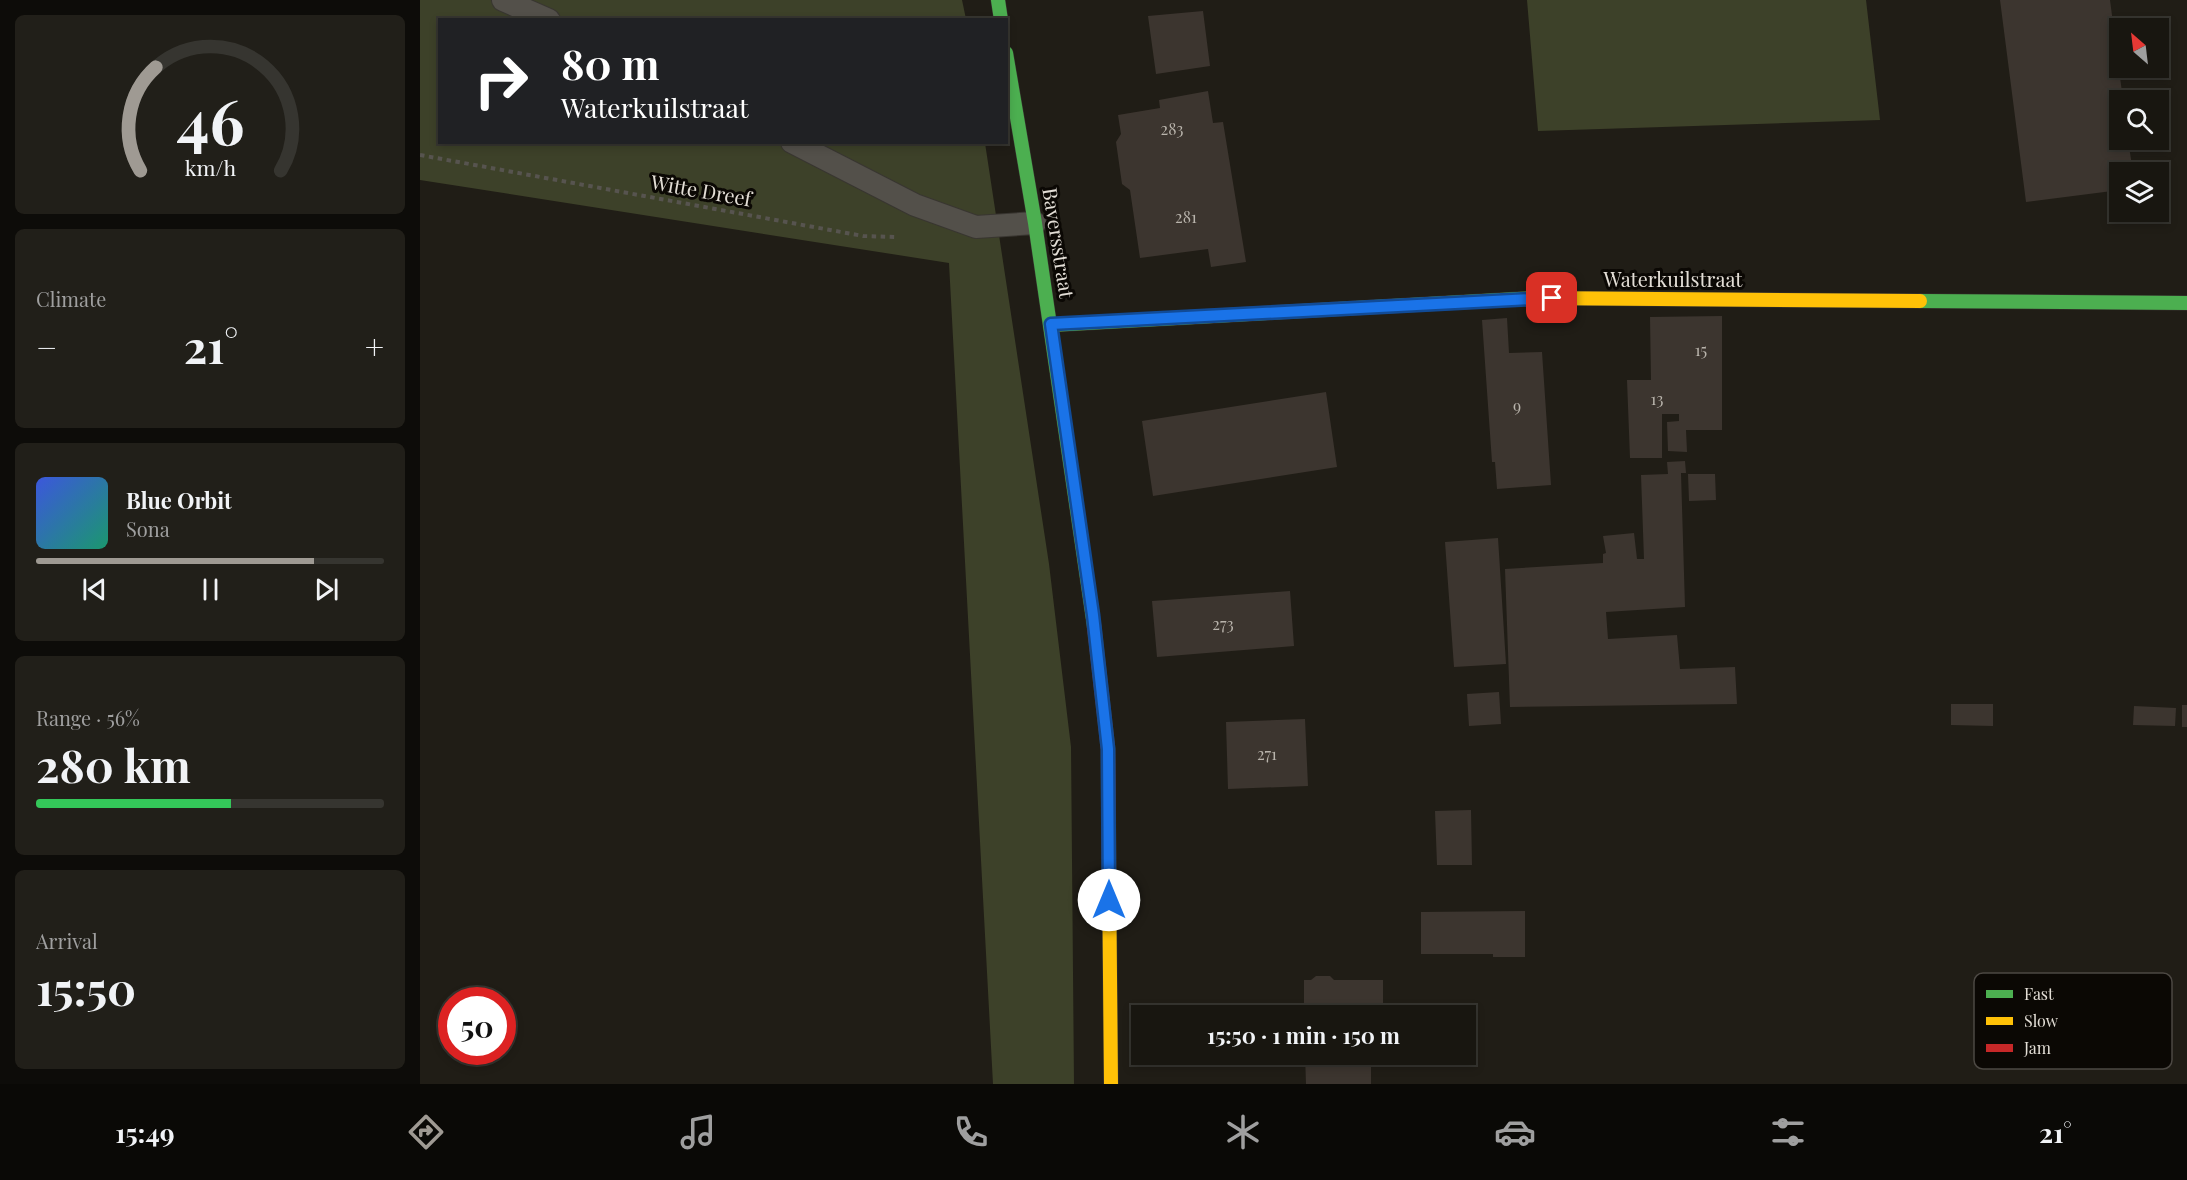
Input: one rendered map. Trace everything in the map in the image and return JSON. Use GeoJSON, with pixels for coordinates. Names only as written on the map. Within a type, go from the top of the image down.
{"type":"FeatureCollection","features":[{"type":"Feature","properties":{"kind":"street"},"geometry":{"type":"LineString","coordinates":[[998,0],[1001,18]]}},
{"type":"Feature","properties":{"kind":"street","name":"Baversstraat"},"geometry":{"type":"LineString","coordinates":[[1008,65],[1051,324],[1093,615],[1108,749],[1111,1084]]}},
{"type":"Feature","properties":{"kind":"street","name":"Waterkuilstraat"},"geometry":{"type":"LineString","coordinates":[[1051,324],[1528,298],[2187,303]]}},
{"type":"Feature","properties":{"kind":"lane"},"geometry":{"type":"LineString","coordinates":[[503,0],[544,18]]}},
{"type":"Feature","properties":{"kind":"lane"},"geometry":{"type":"LineString","coordinates":[[796,144],[915,205],[976,227],[1035,223]]}},
{"type":"Feature","properties":{"kind":"path","name":"Witte Dreef"},"geometry":{"type":"LineString","coordinates":[[420,155],[863,236],[905,237]]}},
{"type":"Feature","properties":{"kind":"green space"},"geometry":{"type":"Polygon","coordinates":[[[420,0],[962,0],[966,18],[438,18],[438,144],[985,144],[1049,564],[1071,747],[1074,1084],[993,1084],[949,263],[420,180],[420,0]]]}},
{"type":"Feature","properties":{"kind":"green space"},"geometry":{"type":"Polygon","coordinates":[[[1527,0],[1866,0],[1880,120],[1538,131],[1527,0]]]}},
{"type":"Feature","properties":{"kind":"building"},"geometry":{"type":"Polygon","coordinates":[[[2000,0],[2110,0],[2112,18],[2109,18],[2109,78],[2120,78],[2122,90],[2109,90],[2109,150],[2130,150],[2131,162],[2109,162],[2109,191],[2026,202],[2000,0]]]}},
{"type":"Feature","properties":{"kind":"building"},"geometry":{"type":"Polygon","coordinates":[[[1203,11],[1210,66],[1156,74],[1148,16],[1203,11]]]}},
{"type":"Feature","properties":{"kind":"building"},"geometry":{"type":"Polygon","coordinates":[[[1208,91],[1213,123],[1223,122],[1246,262],[1211,267],[1208,249],[1140,258],[1130,190],[1122,184],[1116,142],[1121,134],[1118,115],[1160,108],[1159,100],[1208,91]]]}},
{"type":"Feature","properties":{"kind":"building"},"geometry":{"type":"Polygon","coordinates":[[[1722,316],[1722,430],[1686,430],[1687,452],[1668,451],[1667,422],[1679,421],[1679,414],[1662,414],[1662,458],[1630,458],[1627,380],[1651,380],[1650,317],[1722,316]]]}},
{"type":"Feature","properties":{"kind":"building"},"geometry":{"type":"Polygon","coordinates":[[[1507,318],[1509,353],[1542,352],[1551,485],[1497,489],[1495,462],[1492,462],[1482,320],[1507,318]]]}},
{"type":"Feature","properties":{"kind":"building"},"geometry":{"type":"Polygon","coordinates":[[[1326,392],[1337,467],[1153,496],[1142,421],[1326,392]]]}},
{"type":"Feature","properties":{"kind":"building"},"geometry":{"type":"Polygon","coordinates":[[[1685,461],[1686,473],[1681,473],[1685,607],[1606,612],[1608,639],[1677,635],[1680,669],[1735,667],[1737,704],[1510,707],[1505,569],[1603,563],[1603,554],[1606,553],[1603,536],[1634,533],[1637,559],[1644,559],[1641,475],[1668,474],[1667,462],[1685,461]]]}},
{"type":"Feature","properties":{"kind":"building"},"geometry":{"type":"Polygon","coordinates":[[[1688,474],[1715,474],[1716,500],[1689,501],[1688,474]]]}},
{"type":"Feature","properties":{"kind":"building"},"geometry":{"type":"Polygon","coordinates":[[[1498,538],[1506,664],[1454,667],[1445,542],[1498,538]]]}},
{"type":"Feature","properties":{"kind":"building"},"geometry":{"type":"Polygon","coordinates":[[[1290,591],[1294,646],[1157,657],[1152,601],[1290,591]]]}},
{"type":"Feature","properties":{"kind":"building"},"geometry":{"type":"Polygon","coordinates":[[[1499,692],[1501,724],[1469,726],[1467,694],[1499,692]]]}},
{"type":"Feature","properties":{"kind":"building"},"geometry":{"type":"Polygon","coordinates":[[[1951,704],[1993,704],[1993,726],[1951,725],[1951,704]]]}},
{"type":"Feature","properties":{"kind":"building"},"geometry":{"type":"Polygon","coordinates":[[[2182,705],[2187,705],[2187,727],[2182,727],[2182,705]]]}},
{"type":"Feature","properties":{"kind":"building"},"geometry":{"type":"Polygon","coordinates":[[[2134,706],[2176,708],[2175,726],[2133,725],[2134,706]]]}},
{"type":"Feature","properties":{"kind":"building"},"geometry":{"type":"Polygon","coordinates":[[[1305,719],[1308,786],[1228,789],[1226,722],[1305,719]]]}},
{"type":"Feature","properties":{"kind":"building"},"geometry":{"type":"Polygon","coordinates":[[[1471,810],[1472,865],[1437,865],[1435,811],[1471,810]]]}},
{"type":"Feature","properties":{"kind":"building"},"geometry":{"type":"Polygon","coordinates":[[[1525,911],[1525,957],[1493,957],[1493,954],[1421,954],[1421,912],[1525,911]]]}},
{"type":"Feature","properties":{"kind":"building"},"geometry":{"type":"Polygon","coordinates":[[[1316,976],[1330,976],[1334,980],[1383,980],[1383,1005],[1304,1005],[1304,980],[1311,980],[1316,976]]]}},
{"type":"Feature","properties":{"kind":"building"},"geometry":{"type":"Polygon","coordinates":[[[1305,1065],[1371,1065],[1371,1084],[1306,1084],[1305,1065]]]}},
{"type":"Feature","properties":{"kind":"traffic: fast"},"geometry":{"type":"LineString","coordinates":[[998,0],[1001,18]]}},
{"type":"Feature","properties":{"kind":"traffic: fast"},"geometry":{"type":"LineString","coordinates":[[1008,65],[1035,223],[1094,626]]}},
{"type":"Feature","properties":{"kind":"traffic: fast"},"geometry":{"type":"LineString","coordinates":[[1051,325],[1535,298]]}},
{"type":"Feature","properties":{"kind":"traffic: fast"},"geometry":{"type":"LineString","coordinates":[[1920,301],[2187,303]]}},
{"type":"Feature","properties":{"kind":"traffic: slow"},"geometry":{"type":"LineString","coordinates":[[1535,298],[1920,301]]}},
{"type":"Feature","properties":{"kind":"traffic: slow"},"geometry":{"type":"LineString","coordinates":[[1109,868],[1111,1084]]}},
{"type":"Feature","properties":{"kind":"traffic: jam"},"geometry":{"type":"LineString","coordinates":[[1094,626],[1108,749],[1109,868]]}},
{"type":"Feature","properties":{"kind":"route"},"geometry":{"type":"LineString","coordinates":[[1109,900],[1108,749],[1093,615],[1051,324],[1552,298]]}}]}
